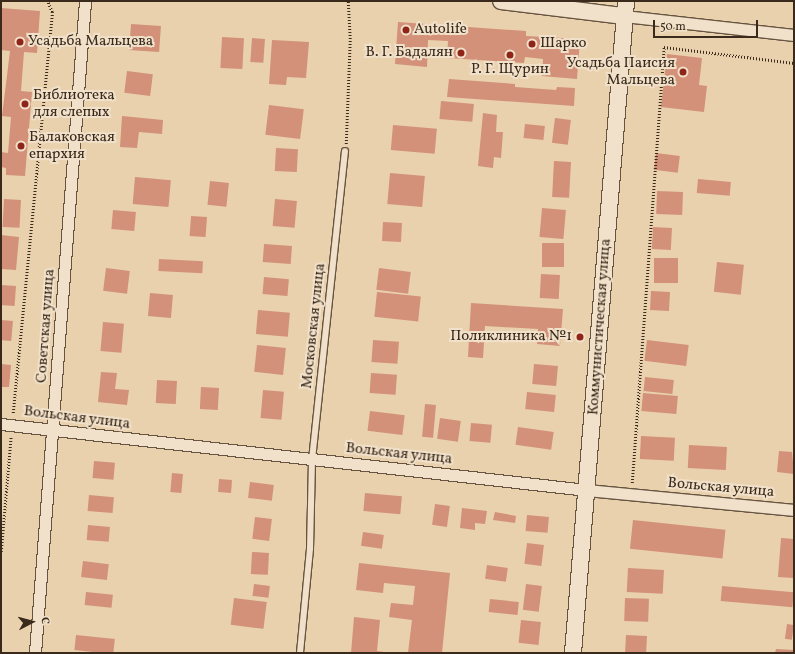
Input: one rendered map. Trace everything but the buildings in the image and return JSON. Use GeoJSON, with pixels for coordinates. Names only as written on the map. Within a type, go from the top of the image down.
{"type":"FeatureCollection","features":[{"type":"Feature","properties":{"kind":"main road"},"geometry":{"type":"LineString","coordinates":[[501,1],[625,8]]}},
{"type":"Feature","properties":{"kind":"main road","name":"Коммунистическая улица"},"geometry":{"type":"LineString","coordinates":[[572,653],[587,490],[625,8]]}},
{"type":"Feature","properties":{"kind":"street","name":"Советская улица"},"geometry":{"type":"LineString","coordinates":[[35,653],[54,430],[85,1]]}},
{"type":"Feature","properties":{"kind":"street"},"geometry":{"type":"LineString","coordinates":[[625,8],[794,35]]}},
{"type":"Feature","properties":{"kind":"street","name":"Вольская улица"},"geometry":{"type":"LineString","coordinates":[[6,424],[312,460],[631,495],[794,510]]}},
{"type":"Feature","properties":{"kind":"lane","name":"Московская улица"},"geometry":{"type":"LineString","coordinates":[[300,653],[310,549],[312,460],[345,152]]}},
{"type":"Feature","properties":{"kind":"path"},"geometry":{"type":"LineString","coordinates":[[1,552],[6,424],[52,12],[47,1]]}},
{"type":"Feature","properties":{"kind":"path"},"geometry":{"type":"LineString","coordinates":[[345,152],[350,39],[348,1]]}},
{"type":"Feature","properties":{"kind":"path"},"geometry":{"type":"LineString","coordinates":[[631,495],[664,47],[794,63]]}},
{"type":"Feature","properties":{"kind":"place","name":"Autolife"},"geometry":{"type":"Point","coordinates":[406,30]}},
{"type":"Feature","properties":{"kind":"place","name":"Усадьба Мальцева"},"geometry":{"type":"Point","coordinates":[20,42]}},
{"type":"Feature","properties":{"kind":"place","name":"Шарко"},"geometry":{"type":"Point","coordinates":[532,44]}},
{"type":"Feature","properties":{"kind":"place","name":"В. Г. Бадалян"},"geometry":{"type":"Point","coordinates":[461,53]}},
{"type":"Feature","properties":{"kind":"place","name":"Р. Г. Щурин"},"geometry":{"type":"Point","coordinates":[510,55]}},
{"type":"Feature","properties":{"kind":"place","name":"Усадьба Паисия Мальцева"},"geometry":{"type":"Point","coordinates":[683,72]}},
{"type":"Feature","properties":{"kind":"place","name":"Библиотека для слепых"},"geometry":{"type":"Point","coordinates":[25,104]}},
{"type":"Feature","properties":{"kind":"place","name":"Балаковская епархия"},"geometry":{"type":"Point","coordinates":[21,146]}},
{"type":"Feature","properties":{"kind":"place","name":"Поликлиника №1"},"geometry":{"type":"Point","coordinates":[580,337]}}]}
